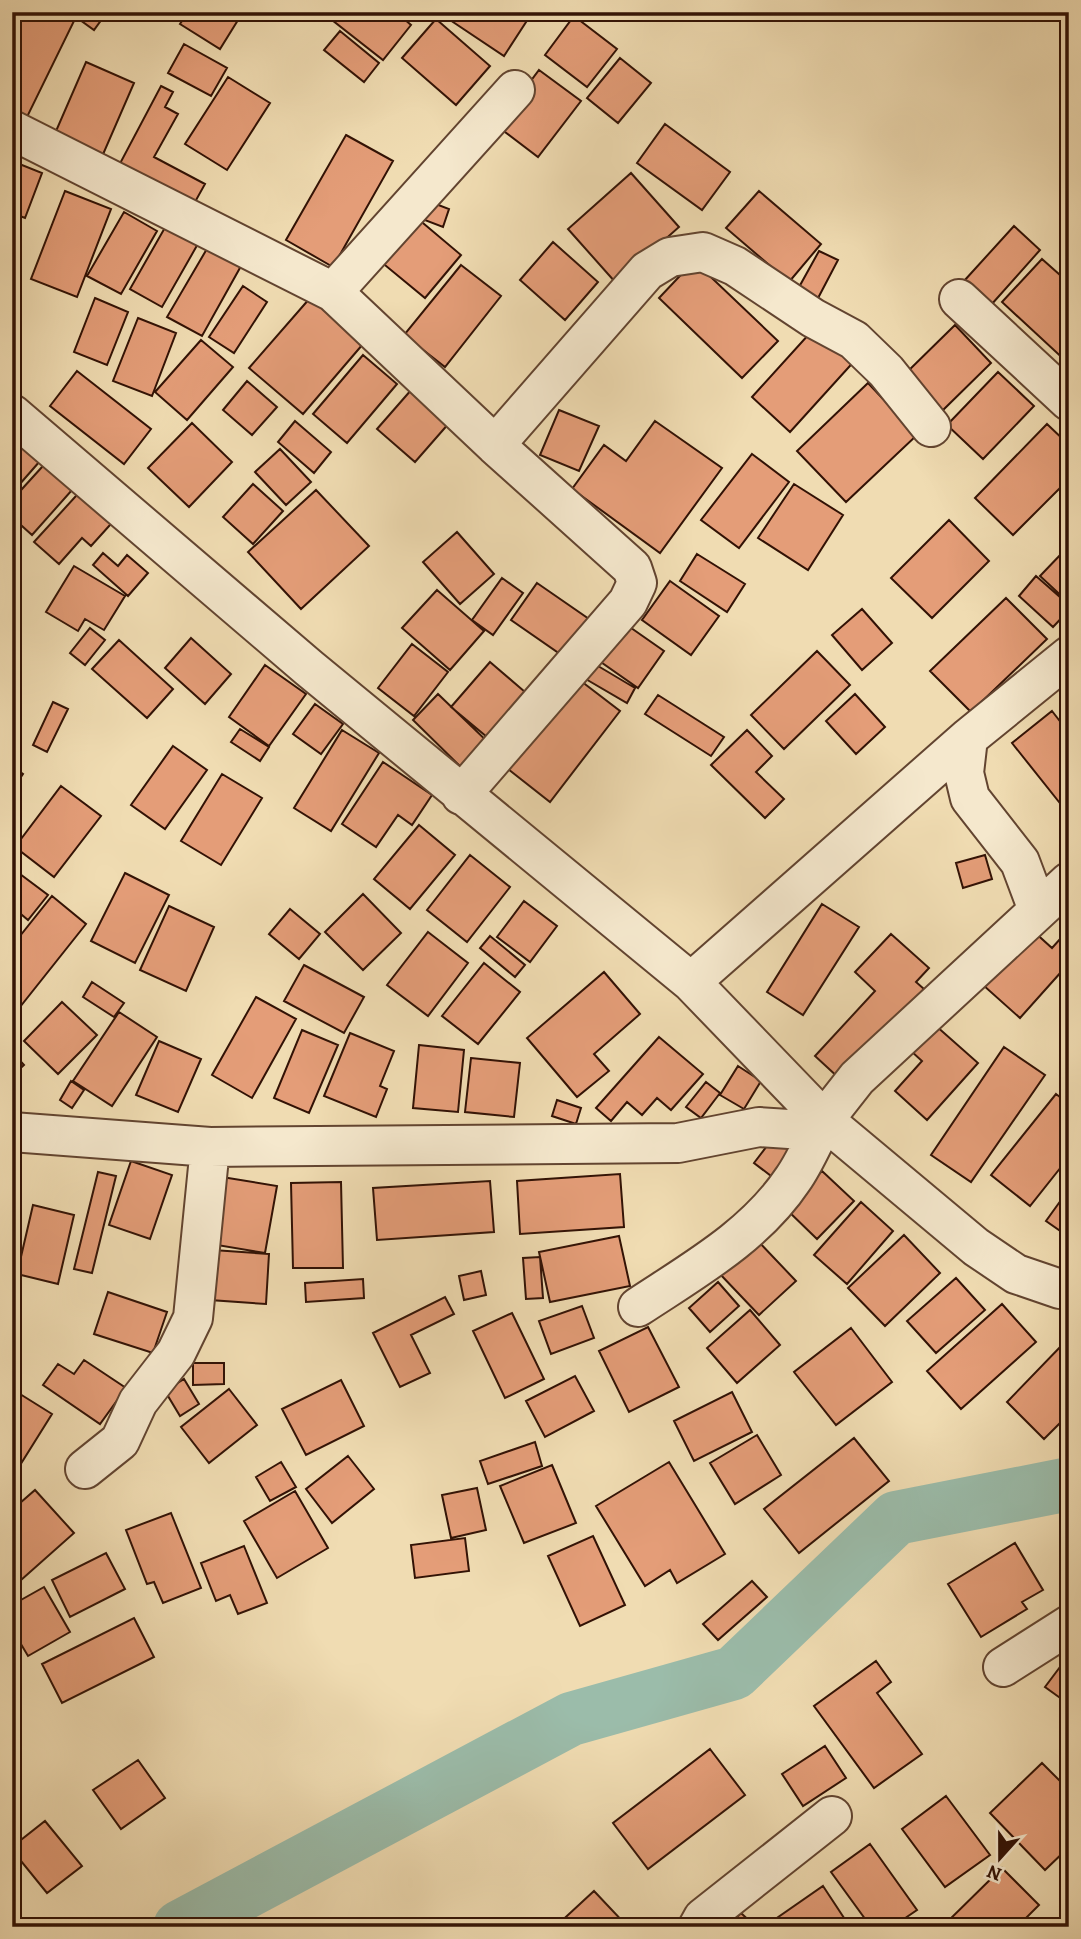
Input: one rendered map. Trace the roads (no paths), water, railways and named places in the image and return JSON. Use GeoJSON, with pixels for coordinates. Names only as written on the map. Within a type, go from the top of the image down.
{"type":"FeatureCollection","features":[{"type":"Feature","properties":{"kind":"street"},"geometry":{"type":"LineString","coordinates":[[334,292],[515,90]]}},
{"type":"Feature","properties":{"kind":"street"},"geometry":{"type":"LineString","coordinates":[[12,130],[334,292],[495,445],[632,568],[637,583],[628,602],[461,795]]}},
{"type":"Feature","properties":{"kind":"street"},"geometry":{"type":"LineString","coordinates":[[495,445],[647,271],[670,257],[703,252],[735,266],[814,318],[855,340],[886,371],[931,427]]}},
{"type":"Feature","properties":{"kind":"street"},"geometry":{"type":"LineString","coordinates":[[959,299],[1069,401]]}},
{"type":"Feature","properties":{"kind":"street"},"geometry":{"type":"LineString","coordinates":[[12,414],[309,668],[691,982],[821,1126],[976,1247],[1016,1274],[1069,1290]]}},
{"type":"Feature","properties":{"kind":"street"},"geometry":{"type":"LineString","coordinates":[[691,982],[968,738],[1069,656]]}},
{"type":"Feature","properties":{"kind":"street"},"geometry":{"type":"LineString","coordinates":[[968,738],[964,773],[970,797],[1020,862],[1038,910]]}},
{"type":"Feature","properties":{"kind":"street"},"geometry":{"type":"LineString","coordinates":[[638,1307],[734,1244],[767,1211],[793,1179],[821,1126],[857,1078],[1069,882]]}},
{"type":"Feature","properties":{"kind":"street"},"geometry":{"type":"LineString","coordinates":[[12,1132],[211,1147],[678,1143],[759,1127],[821,1126]]}},
{"type":"Feature","properties":{"kind":"street"},"geometry":{"type":"LineString","coordinates":[[85,1469],[120,1441],[138,1402],[176,1353],[193,1318],[211,1147]]}},
{"type":"Feature","properties":{"kind":"street"},"geometry":{"type":"LineString","coordinates":[[1003,1667],[1069,1625]]}},
{"type":"Feature","properties":{"kind":"street"},"geometry":{"type":"LineString","coordinates":[[698,1927],[704,1918],[832,1816]]}},
{"type":"Feature","properties":{"kind":"waterway"},"geometry":{"type":"LineString","coordinates":[[180,1927],[571,1719],[734,1673],[896,1518],[1069,1484]]}}]}
